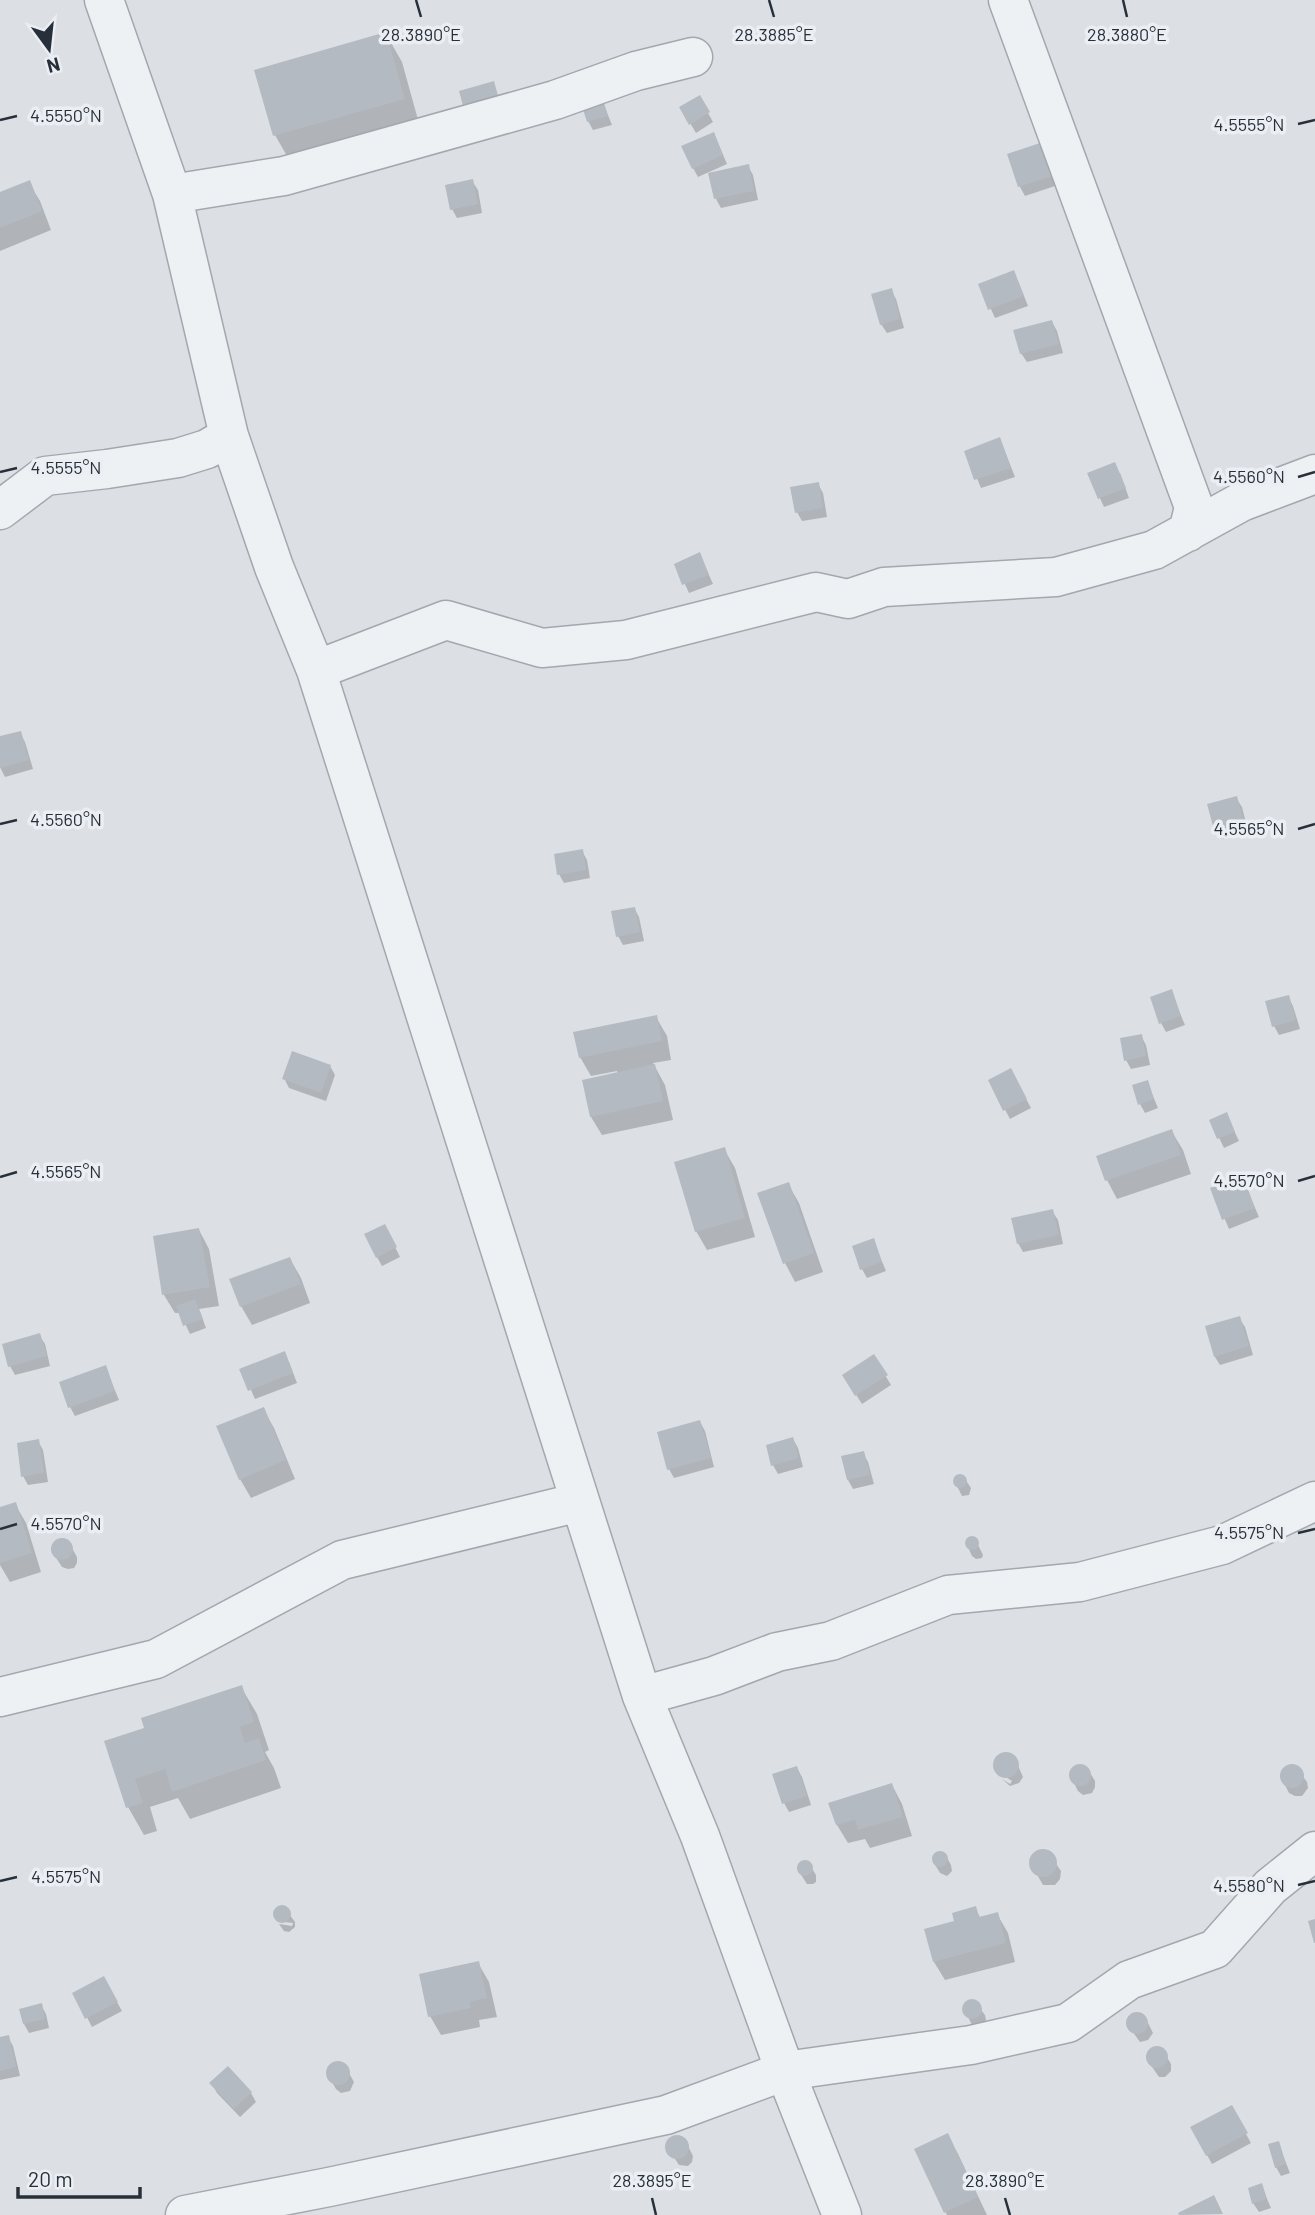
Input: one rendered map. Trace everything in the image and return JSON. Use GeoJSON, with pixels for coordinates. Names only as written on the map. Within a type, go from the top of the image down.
{"type":"FeatureCollection","features":[{"type":"Feature","properties":{"kind":"street"},"geometry":{"type":"LineString","coordinates":[[104,0],[172,194],[229,436],[274,567],[316,670],[642,1696],[700,1836],[785,2071],[842,2215]]}},
{"type":"Feature","properties":{"kind":"street"},"geometry":{"type":"LineString","coordinates":[[1008,0],[1194,507],[1188,532]]}},
{"type":"Feature","properties":{"kind":"street"},"geometry":{"type":"LineString","coordinates":[[172,194],[284,176],[555,100],[636,71],[693,57]]}},
{"type":"Feature","properties":{"kind":"street"},"geometry":{"type":"LineString","coordinates":[[0,510],[44,476],[178,458],[207,449],[229,436]]}},
{"type":"Feature","properties":{"kind":"street"},"geometry":{"type":"LineString","coordinates":[[316,670],[446,621],[542,648],[626,640],[816,592],[848,599],[884,587],[1056,577],[1154,550],[1241,502],[1315,474]]}},
{"type":"Feature","properties":{"kind":"street"},"geometry":{"type":"LineString","coordinates":[[642,1696],[714,1676],[777,1652],[831,1642],[948,1595],[1080,1582],[1222,1545],[1315,1501]]}},
{"type":"Feature","properties":{"kind":"street"},"geometry":{"type":"LineString","coordinates":[[0,1697],[156,1659],[342,1560],[580,1502]]}},
{"type":"Feature","properties":{"kind":"street"},"geometry":{"type":"LineString","coordinates":[[185,2215],[666,2116],[785,2071],[971,2045],[1068,2023],[1129,1980],[1215,1949],[1270,1887],[1315,1851]]}},
{"type":"Feature","properties":{"kind":"building"},"geometry":{"type":"Polygon","coordinates":[[[386,32],[405,99],[273,136],[254,70],[386,32]]]}},
{"type":"Feature","properties":{"kind":"building"},"geometry":{"type":"Polygon","coordinates":[[[494,81],[500,103],[465,113],[459,91],[494,81]]]}},
{"type":"Feature","properties":{"kind":"building"},"geometry":{"type":"Polygon","coordinates":[[[700,95],[710,112],[689,125],[679,107],[700,95]]]}},
{"type":"Feature","properties":{"kind":"building"},"geometry":{"type":"Polygon","coordinates":[[[602,96],[608,116],[587,122],[581,103],[602,96]]]}},
{"type":"Feature","properties":{"kind":"building"},"geometry":{"type":"Polygon","coordinates":[[[714,132],[723,155],[692,169],[681,146],[714,132]]]}},
{"type":"Feature","properties":{"kind":"building"},"geometry":{"type":"Polygon","coordinates":[[[1052,139],[1063,173],[1018,187],[1007,154],[1052,139]]]}},
{"type":"Feature","properties":{"kind":"building"},"geometry":{"type":"Polygon","coordinates":[[[749,164],[754,191],[714,199],[708,173],[749,164]]]}},
{"type":"Feature","properties":{"kind":"building"},"geometry":{"type":"Polygon","coordinates":[[[473,179],[478,204],[450,210],[445,185],[473,179]]]}},
{"type":"Feature","properties":{"kind":"building"},"geometry":{"type":"Polygon","coordinates":[[[30,180],[42,211],[0,228],[0,192],[30,180]]]}},
{"type":"Feature","properties":{"kind":"building"},"geometry":{"type":"Polygon","coordinates":[[[1014,270],[1024,296],[988,310],[978,284],[1014,270]]]}},
{"type":"Feature","properties":{"kind":"building"},"geometry":{"type":"Polygon","coordinates":[[[892,288],[900,319],[880,325],[871,294],[892,288]]]}},
{"type":"Feature","properties":{"kind":"building"},"geometry":{"type":"Polygon","coordinates":[[[1052,320],[1059,344],[1020,354],[1013,330],[1052,320]]]}},
{"type":"Feature","properties":{"kind":"building"},"geometry":{"type":"Polygon","coordinates":[[[1000,437],[1011,468],[974,480],[964,451],[1000,437]]]}},
{"type":"Feature","properties":{"kind":"building"},"geometry":{"type":"Polygon","coordinates":[[[1115,462],[1126,488],[1098,499],[1087,473],[1115,462]]]}},
{"type":"Feature","properties":{"kind":"building"},"geometry":{"type":"Polygon","coordinates":[[[819,482],[823,508],[795,513],[790,487],[819,482]]]}},
{"type":"Feature","properties":{"kind":"building"},"geometry":{"type":"Polygon","coordinates":[[[700,552],[709,575],[682,585],[674,564],[700,552]]]}},
{"type":"Feature","properties":{"kind":"building"},"geometry":{"type":"Polygon","coordinates":[[[21,731],[29,760],[0,768],[0,736],[21,731]]]}},
{"type":"Feature","properties":{"kind":"building"},"geometry":{"type":"Polygon","coordinates":[[[1237,796],[1244,822],[1214,830],[1207,804],[1237,796]]]}},
{"type":"Feature","properties":{"kind":"building"},"geometry":{"type":"Polygon","coordinates":[[[583,849],[586,870],[557,875],[554,854],[583,849]]]}},
{"type":"Feature","properties":{"kind":"building"},"geometry":{"type":"Polygon","coordinates":[[[635,907],[640,932],[616,937],[611,911],[635,907]]]}},
{"type":"Feature","properties":{"kind":"building"},"geometry":{"type":"Polygon","coordinates":[[[1172,989],[1181,1016],[1159,1024],[1150,997],[1172,989]]]}},
{"type":"Feature","properties":{"kind":"building"},"geometry":{"type":"Polygon","coordinates":[[[1289,995],[1296,1020],[1272,1027],[1265,1001],[1289,995]]]}},
{"type":"Feature","properties":{"kind":"building"},"geometry":{"type":"Polygon","coordinates":[[[657,1015],[662,1041],[579,1058],[573,1032],[657,1015]]]}},
{"type":"Feature","properties":{"kind":"building"},"geometry":{"type":"Polygon","coordinates":[[[1142,1034],[1146,1056],[1124,1061],[1120,1038],[1142,1034]]]}},
{"type":"Feature","properties":{"kind":"building"},"geometry":{"type":"Polygon","coordinates":[[[292,1051],[331,1065],[321,1093],[282,1079],[292,1051]]]}},
{"type":"Feature","properties":{"kind":"building"},"geometry":{"type":"Polygon","coordinates":[[[655,1064],[663,1101],[590,1117],[582,1080],[655,1064]]]}},
{"type":"Feature","properties":{"kind":"building"},"geometry":{"type":"Polygon","coordinates":[[[1011,1068],[1027,1099],[1003,1111],[988,1080],[1011,1068]]]}},
{"type":"Feature","properties":{"kind":"building"},"geometry":{"type":"Polygon","coordinates":[[[1148,1080],[1154,1099],[1138,1105],[1132,1085],[1148,1080]]]}},
{"type":"Feature","properties":{"kind":"building"},"geometry":{"type":"Polygon","coordinates":[[[1227,1112],[1235,1132],[1217,1139],[1209,1120],[1227,1112]]]}},
{"type":"Feature","properties":{"kind":"building"},"geometry":{"type":"Polygon","coordinates":[[[1172,1129],[1181,1155],[1105,1181],[1096,1156],[1172,1129]]]}},
{"type":"Feature","properties":{"kind":"building"},"geometry":{"type":"Polygon","coordinates":[[[725,1147],[745,1218],[695,1232],[674,1162],[725,1147]]]}},
{"type":"Feature","properties":{"kind":"building"},"geometry":{"type":"Polygon","coordinates":[[[1243,1176],[1255,1208],[1222,1220],[1210,1188],[1243,1176]]]}},
{"type":"Feature","properties":{"kind":"building"},"geometry":{"type":"Polygon","coordinates":[[[789,1182],[814,1253],[783,1264],[757,1193],[789,1182]]]}},
{"type":"Feature","properties":{"kind":"building"},"geometry":{"type":"Polygon","coordinates":[[[1053,1209],[1059,1235],[1017,1244],[1011,1218],[1053,1209]]]}},
{"type":"Feature","properties":{"kind":"building"},"geometry":{"type":"Polygon","coordinates":[[[385,1224],[397,1247],[376,1258],[364,1234],[385,1224]]]}},
{"type":"Feature","properties":{"kind":"building"},"geometry":{"type":"Polygon","coordinates":[[[199,1228],[210,1287],[162,1295],[153,1236],[199,1228]]]}},
{"type":"Feature","properties":{"kind":"building"},"geometry":{"type":"Polygon","coordinates":[[[874,1238],[882,1262],[860,1270],[852,1246],[874,1238]]]}},
{"type":"Feature","properties":{"kind":"building"},"geometry":{"type":"Polygon","coordinates":[[[290,1257],[301,1284],[240,1307],[229,1279],[290,1257]]]}},
{"type":"Feature","properties":{"kind":"building"},"geometry":{"type":"Polygon","coordinates":[[[195,1299],[203,1319],[183,1326],[176,1306],[195,1299]]]}},
{"type":"Feature","properties":{"kind":"building"},"geometry":{"type":"Polygon","coordinates":[[[1240,1316],[1249,1346],[1214,1357],[1205,1326],[1240,1316]]]}},
{"type":"Feature","properties":{"kind":"building"},"geometry":{"type":"Polygon","coordinates":[[[40,1333],[47,1356],[8,1367],[2,1344],[40,1333]]]}},
{"type":"Feature","properties":{"kind":"building"},"geometry":{"type":"Polygon","coordinates":[[[285,1351],[293,1373],[248,1391],[239,1369],[285,1351]]]}},
{"type":"Feature","properties":{"kind":"building"},"geometry":{"type":"Polygon","coordinates":[[[874,1354],[888,1375],[855,1396],[842,1375],[874,1354]]]}},
{"type":"Feature","properties":{"kind":"building"},"geometry":{"type":"Polygon","coordinates":[[[106,1365],[115,1391],[68,1408],[59,1382],[106,1365]]]}},
{"type":"Feature","properties":{"kind":"building"},"geometry":{"type":"Polygon","coordinates":[[[264,1407],[286,1460],[239,1480],[216,1426],[264,1407]]]}},
{"type":"Feature","properties":{"kind":"building"},"geometry":{"type":"Polygon","coordinates":[[[700,1420],[711,1458],[667,1470],[657,1432],[700,1420]]]}},
{"type":"Feature","properties":{"kind":"building"},"geometry":{"type":"Polygon","coordinates":[[[793,1437],[799,1458],[771,1466],[766,1445],[793,1437]]]}},
{"type":"Feature","properties":{"kind":"building"},"geometry":{"type":"Polygon","coordinates":[[[39,1439],[44,1473],[21,1477],[17,1443],[39,1439]]]}},
{"type":"Feature","properties":{"kind":"building"},"geometry":{"type":"Polygon","coordinates":[[[864,1451],[870,1475],[847,1480],[841,1456],[864,1451]]]}},
{"type":"Feature","properties":{"kind":"building"},"geometry":{"type":"Polygon","coordinates":[[[957,1474],[963,1474],[967,1481],[963,1488],[957,1488],[953,1484],[953,1478],[957,1474]]]}},
{"type":"Feature","properties":{"kind":"building"},"geometry":{"type":"Polygon","coordinates":[[[16,1502],[32,1553],[0,1563],[0,1507],[16,1502]]]}},
{"type":"Feature","properties":{"kind":"building"},"geometry":{"type":"Polygon","coordinates":[[[969,1536],[975,1536],[979,1543],[975,1550],[969,1550],[965,1546],[965,1540],[969,1536]]]}},
{"type":"Feature","properties":{"kind":"building"},"geometry":{"type":"Polygon","coordinates":[[[62,1538],[70,1541],[73,1549],[70,1557],[62,1560],[54,1557],[51,1549],[54,1541],[62,1538]]]}},
{"type":"Feature","properties":{"kind":"building"},"geometry":{"type":"Polygon","coordinates":[[[242,1685],[254,1722],[240,1727],[245,1743],[259,1738],[266,1760],[172,1792],[165,1769],[135,1779],[143,1803],[126,1808],[104,1741],[144,1728],[141,1718],[242,1685]]]}},
{"type":"Feature","properties":{"kind":"building"},"geometry":{"type":"Polygon","coordinates":[[[1006,1752],[1015,1756],[1019,1765],[1015,1774],[1006,1778],[997,1774],[993,1765],[997,1756],[1006,1752]]]}},
{"type":"Feature","properties":{"kind":"building"},"geometry":{"type":"Polygon","coordinates":[[[1080,1764],[1088,1767],[1091,1775],[1088,1783],[1080,1786],[1072,1783],[1069,1775],[1072,1767],[1080,1764]]]}},
{"type":"Feature","properties":{"kind":"building"},"geometry":{"type":"Polygon","coordinates":[[[1292,1764],[1301,1767],[1304,1776],[1301,1785],[1292,1788],[1283,1785],[1280,1776],[1283,1767],[1292,1764]]]}},
{"type":"Feature","properties":{"kind":"building"},"geometry":{"type":"Polygon","coordinates":[[[797,1766],[807,1796],[782,1804],[772,1774],[797,1766]]]}},
{"type":"Feature","properties":{"kind":"building"},"geometry":{"type":"Polygon","coordinates":[[[892,1783],[903,1817],[858,1830],[855,1820],[836,1825],[828,1803],[892,1783]]]}},
{"type":"Feature","properties":{"kind":"building"},"geometry":{"type":"Polygon","coordinates":[[[1043,1849],[1053,1853],[1057,1863],[1053,1873],[1043,1877],[1033,1873],[1029,1863],[1033,1853],[1043,1849]]]}},
{"type":"Feature","properties":{"kind":"building"},"geometry":{"type":"Polygon","coordinates":[[[937,1851],[943,1851],[948,1859],[946,1865],[937,1867],[932,1862],[932,1856],[937,1851]]]}},
{"type":"Feature","properties":{"kind":"building"},"geometry":{"type":"Polygon","coordinates":[[[802,1860],[808,1860],[813,1868],[811,1874],[802,1876],[797,1871],[797,1865],[802,1860]]]}},
{"type":"Feature","properties":{"kind":"building"},"geometry":{"type":"Polygon","coordinates":[[[278,1905],[286,1905],[291,1914],[289,1921],[278,1923],[273,1918],[273,1910],[278,1905]]]}},
{"type":"Feature","properties":{"kind":"building"},"geometry":{"type":"Polygon","coordinates":[[[976,1906],[979,1917],[998,1912],[1006,1943],[933,1962],[924,1929],[954,1921],[952,1913],[976,1906]]]}},
{"type":"Feature","properties":{"kind":"building"},"geometry":{"type":"Polygon","coordinates":[[[1315,1919],[1315,1943],[1314,1943],[1308,1921],[1315,1919]]]}},
{"type":"Feature","properties":{"kind":"building"},"geometry":{"type":"Polygon","coordinates":[[[479,1961],[487,1998],[470,2002],[471,2008],[428,2017],[419,1974],[479,1961]]]}},
{"type":"Feature","properties":{"kind":"building"},"geometry":{"type":"Polygon","coordinates":[[[104,1976],[118,2002],[85,2019],[72,1993],[104,1976]]]}},
{"type":"Feature","properties":{"kind":"building"},"geometry":{"type":"Polygon","coordinates":[[[972,1999],[979,2002],[982,2009],[979,2016],[972,2019],[965,2016],[962,2009],[965,2002],[972,1999]]]}},
{"type":"Feature","properties":{"kind":"building"},"geometry":{"type":"Polygon","coordinates":[[[42,2003],[45,2019],[23,2024],[19,2009],[42,2003]]]}},
{"type":"Feature","properties":{"kind":"building"},"geometry":{"type":"Polygon","coordinates":[[[1137,2012],[1145,2015],[1148,2023],[1145,2031],[1137,2034],[1129,2031],[1126,2023],[1129,2015],[1137,2012]]]}},
{"type":"Feature","properties":{"kind":"building"},"geometry":{"type":"Polygon","coordinates":[[[9,2035],[16,2067],[0,2071],[0,2037],[9,2035]]]}},
{"type":"Feature","properties":{"kind":"building"},"geometry":{"type":"Polygon","coordinates":[[[1157,2046],[1165,2049],[1168,2057],[1165,2065],[1157,2068],[1149,2065],[1146,2057],[1149,2049],[1157,2046]]]}},
{"type":"Feature","properties":{"kind":"building"},"geometry":{"type":"Polygon","coordinates":[[[338,2061],[349,2068],[350,2073],[343,2084],[338,2085],[327,2078],[326,2073],[333,2062],[338,2061]]]}},
{"type":"Feature","properties":{"kind":"building"},"geometry":{"type":"Polygon","coordinates":[[[228,2066],[252,2092],[234,2109],[209,2083],[228,2066]]]}},
{"type":"Feature","properties":{"kind":"building"},"geometry":{"type":"Polygon","coordinates":[[[1232,2105],[1248,2133],[1206,2156],[1190,2127],[1232,2105]]]}},
{"type":"Feature","properties":{"kind":"building"},"geometry":{"type":"Polygon","coordinates":[[[948,2133],[978,2197],[944,2213],[914,2149],[948,2133]]]}},
{"type":"Feature","properties":{"kind":"building"},"geometry":{"type":"Polygon","coordinates":[[[677,2135],[685,2139],[689,2147],[685,2155],[677,2159],[669,2155],[665,2147],[669,2139],[677,2135]]]}},
{"type":"Feature","properties":{"kind":"building"},"geometry":{"type":"Polygon","coordinates":[[[1279,2141],[1286,2164],[1275,2168],[1268,2144],[1279,2141]]]}},
{"type":"Feature","properties":{"kind":"building"},"geometry":{"type":"Polygon","coordinates":[[[1262,2183],[1267,2199],[1252,2204],[1248,2188],[1262,2183]]]}},
{"type":"Feature","properties":{"kind":"building"},"geometry":{"type":"Polygon","coordinates":[[[1214,2195],[1223,2214],[1179,2215],[1178,2213],[1214,2195]]]}}]}
